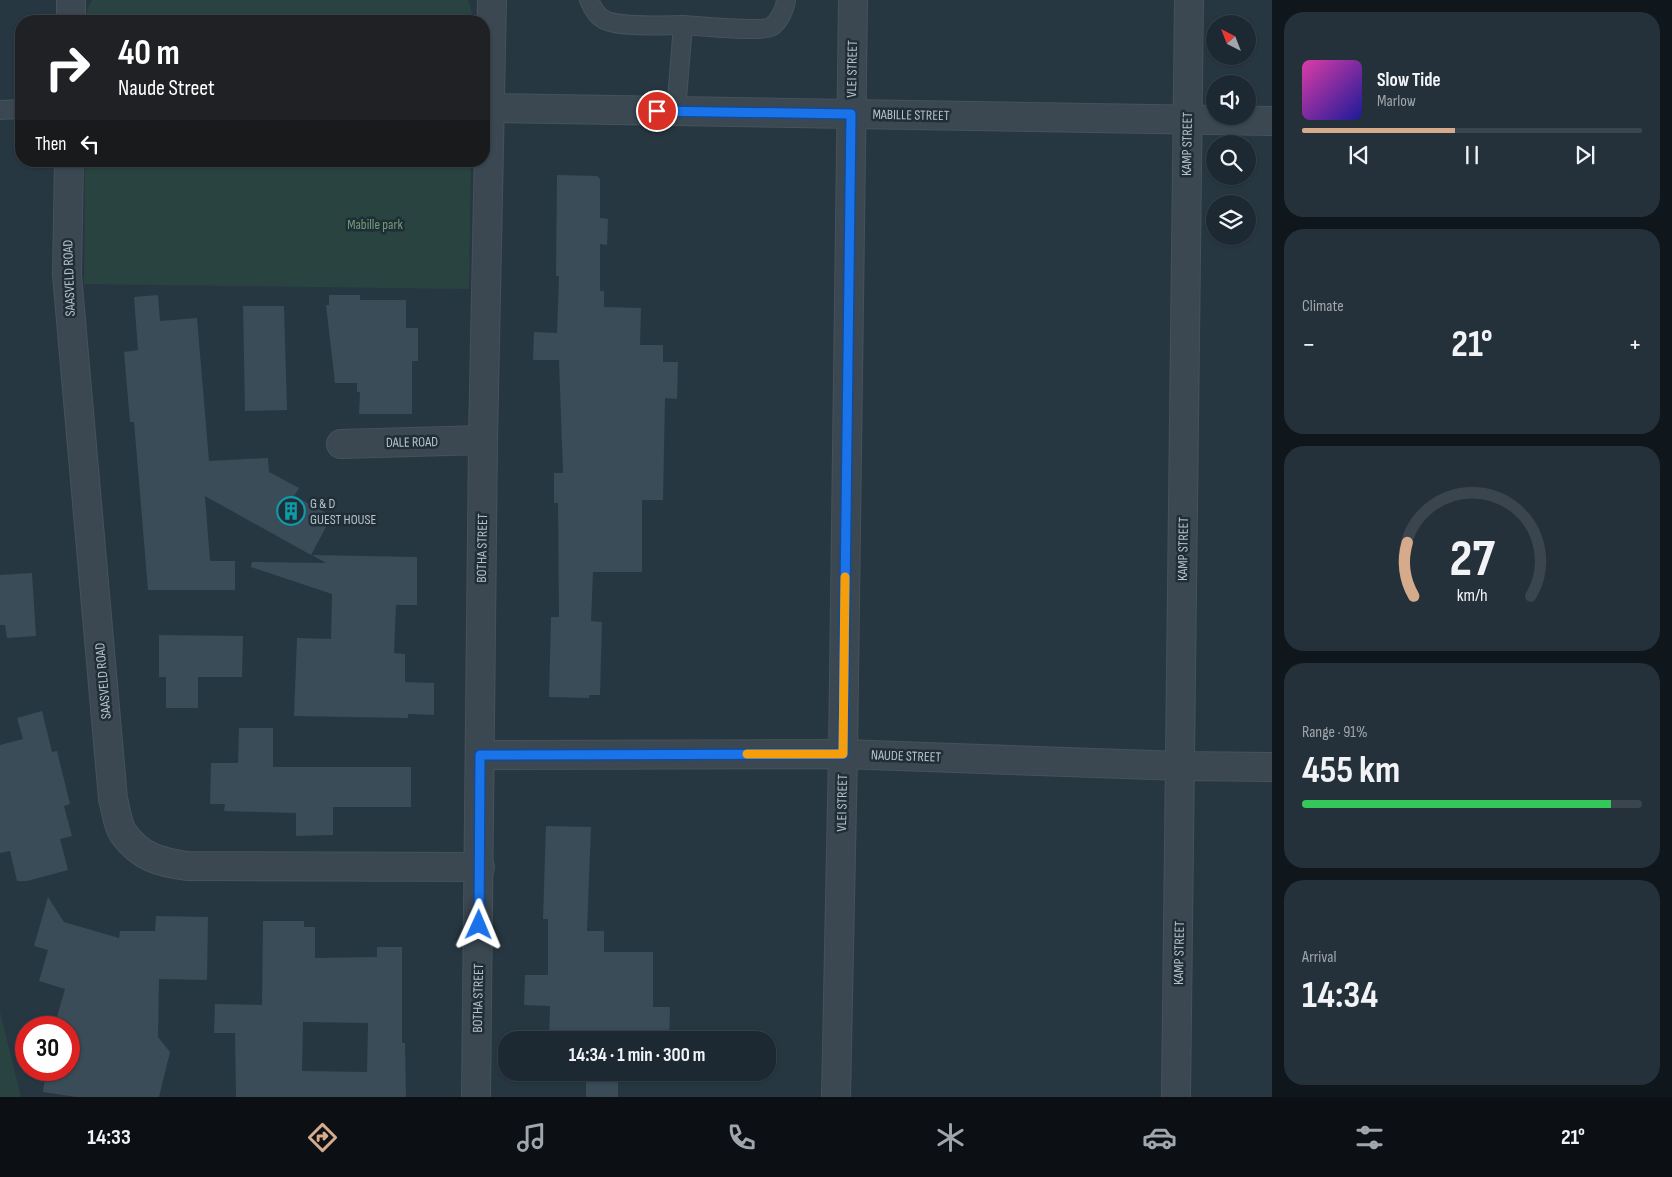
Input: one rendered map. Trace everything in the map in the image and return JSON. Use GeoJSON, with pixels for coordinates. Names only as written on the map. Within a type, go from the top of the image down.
{"type":"FeatureCollection","features":[{"type":"Feature","properties":{"kind":"street"},"geometry":{"type":"LineString","coordinates":[[71,15],[72,0]]}},
{"type":"Feature","properties":{"kind":"street","name":"BOTHA STREET"},"geometry":{"type":"LineString","coordinates":[[490,108],[492,0]]}},
{"type":"Feature","properties":{"kind":"street","name":"VLEI STREET"},"geometry":{"type":"LineString","coordinates":[[836,1097],[843,754],[853,0]]}},
{"type":"Feature","properties":{"kind":"street","name":"KAMP STREET"},"geometry":{"type":"LineString","coordinates":[[1176,1097],[1189,0]]}},
{"type":"Feature","properties":{"kind":"street","name":"MABILLE STREET"},"geometry":{"type":"LineString","coordinates":[[490,108],[1272,121]]}},
{"type":"Feature","properties":{"kind":"street","name":"SAASVELD ROAD"},"geometry":{"type":"LineString","coordinates":[[69,167],[67,275],[113,799],[122,832],[143,854],[163,863],[186,866],[480,867]]}},
{"type":"Feature","properties":{"kind":"street","name":"BOTHA STREET"},"geometry":{"type":"LineString","coordinates":[[476,1097],[480,867],[483,440],[489,167]]}},
{"type":"Feature","properties":{"kind":"street","name":"DALE ROAD"},"geometry":{"type":"LineString","coordinates":[[341,444],[483,440]]}},
{"type":"Feature","properties":{"kind":"street","name":"NAUDE STREET"},"geometry":{"type":"LineString","coordinates":[[480,755],[843,754],[1272,768]]}},
{"type":"Feature","properties":{"kind":"lane"},"geometry":{"type":"LineString","coordinates":[[590,0],[596,13],[604,20],[620,24],[758,29],[770,27],[778,20],[785,7],[786,0]]}},
{"type":"Feature","properties":{"kind":"lane"},"geometry":{"type":"LineString","coordinates":[[676,112],[683,25]]}},
{"type":"Feature","properties":{"kind":"lane"},"geometry":{"type":"LineString","coordinates":[[0,110],[15,109]]}},
{"type":"Feature","properties":{"kind":"green space"},"geometry":{"type":"Polygon","coordinates":[[[92,0],[468,0],[472,15],[86,15],[92,0]]]}},
{"type":"Feature","properties":{"kind":"green space","name":"Mabille park"},"geometry":{"type":"Polygon","coordinates":[[[85,167],[471,167],[469,289],[84,284],[85,167]]]}},
{"type":"Feature","properties":{"kind":"green space"},"geometry":{"type":"Polygon","coordinates":[[[0,1012],[15,1073],[15,1081],[17,1081],[21,1097],[0,1097],[0,1012]]]}},
{"type":"Feature","properties":{"kind":"building"},"geometry":{"type":"Polygon","coordinates":[[[557,175],[598,176],[600,178],[600,218],[608,219],[607,245],[600,244],[600,291],[604,291],[604,307],[641,308],[640,345],[663,345],[663,362],[678,362],[677,399],[665,398],[663,500],[642,500],[642,572],[593,572],[591,621],[602,622],[600,695],[589,695],[589,698],[549,697],[551,617],[559,617],[558,503],[554,503],[554,473],[563,473],[559,360],[533,360],[534,332],[557,333],[559,276],[556,276],[557,175]]]}},
{"type":"Feature","properties":{"kind":"building"},"geometry":{"type":"Polygon","coordinates":[[[158,295],[160,321],[197,318],[209,461],[268,458],[269,472],[299,488],[294,496],[332,516],[311,555],[205,496],[210,561],[235,561],[235,590],[148,590],[134,422],[130,422],[124,352],[138,350],[134,297],[158,295]]]}},
{"type":"Feature","properties":{"kind":"building"},"geometry":{"type":"Polygon","coordinates":[[[329,295],[360,295],[360,300],[406,300],[406,328],[418,328],[418,361],[412,361],[412,414],[359,414],[360,392],[357,392],[357,383],[335,383],[326,305],[329,305],[329,295]]]}},
{"type":"Feature","properties":{"kind":"building"},"geometry":{"type":"Polygon","coordinates":[[[243,306],[284,306],[287,410],[245,411],[243,306]]]}},
{"type":"Feature","properties":{"kind":"building"},"geometry":{"type":"Polygon","coordinates":[[[312,555],[417,557],[417,605],[396,605],[394,653],[405,654],[405,682],[434,683],[434,715],[408,714],[408,718],[294,716],[297,638],[331,639],[332,594],[251,567],[252,562],[326,563],[312,555]]]}},
{"type":"Feature","properties":{"kind":"building"},"geometry":{"type":"Polygon","coordinates":[[[32,573],[36,636],[7,638],[5,625],[0,625],[0,575],[32,573]]]}},
{"type":"Feature","properties":{"kind":"building"},"geometry":{"type":"Polygon","coordinates":[[[159,635],[243,636],[242,677],[198,677],[198,708],[166,708],[166,677],[159,677],[159,635]]]}},
{"type":"Feature","properties":{"kind":"building"},"geometry":{"type":"Polygon","coordinates":[[[42,711],[52,752],[57,751],[70,804],[64,806],[72,836],[60,839],[68,870],[27,881],[17,881],[10,851],[0,853],[0,745],[23,739],[17,718],[42,711]]]}},
{"type":"Feature","properties":{"kind":"building"},"geometry":{"type":"Polygon","coordinates":[[[239,728],[273,728],[273,767],[411,767],[411,807],[333,807],[333,835],[296,836],[296,813],[224,811],[225,804],[210,804],[211,763],[238,763],[239,728]]]}},
{"type":"Feature","properties":{"kind":"building"},"geometry":{"type":"Polygon","coordinates":[[[546,826],[591,827],[587,931],[604,931],[604,952],[653,952],[653,1007],[670,1007],[669,1031],[549,1031],[550,1006],[524,1005],[525,975],[548,975],[548,919],[543,919],[546,826]]]}},
{"type":"Feature","properties":{"kind":"building"},"geometry":{"type":"Polygon","coordinates":[[[48,897],[64,922],[119,938],[120,931],[155,931],[156,916],[208,917],[207,980],[159,979],[158,1037],[170,1052],[159,1097],[76,1097],[43,1092],[44,1081],[80,1081],[80,1016],[57,1016],[65,989],[39,981],[48,950],[34,946],[48,897]]]}},
{"type":"Feature","properties":{"kind":"building"},"geometry":{"type":"Polygon","coordinates":[[[263,921],[304,921],[304,927],[315,927],[315,958],[377,957],[377,947],[402,947],[402,1043],[405,1043],[406,1097],[236,1097],[235,1033],[214,1033],[215,1004],[262,1005],[263,921]],[[303,1022],[302,1071],[367,1072],[368,1023],[303,1022]]]}},
{"type":"Feature","properties":{"kind":"building"},"geometry":{"type":"Polygon","coordinates":[[[586,1081],[618,1081],[618,1097],[586,1097],[586,1081]]]}},
{"type":"Feature","properties":{"kind":"slow traffic"},"geometry":{"type":"LineString","coordinates":[[747,754],[843,754],[845,577]]}},
{"type":"Feature","properties":{"kind":"place","name":"G & D GUEST HOUSE"},"geometry":{"type":"Point","coordinates":[291,511]}},
{"type":"Feature","properties":{"kind":"route"},"geometry":{"type":"LineString","coordinates":[[479,925],[480,755],[843,754],[851,114],[657,111]]}}]}
